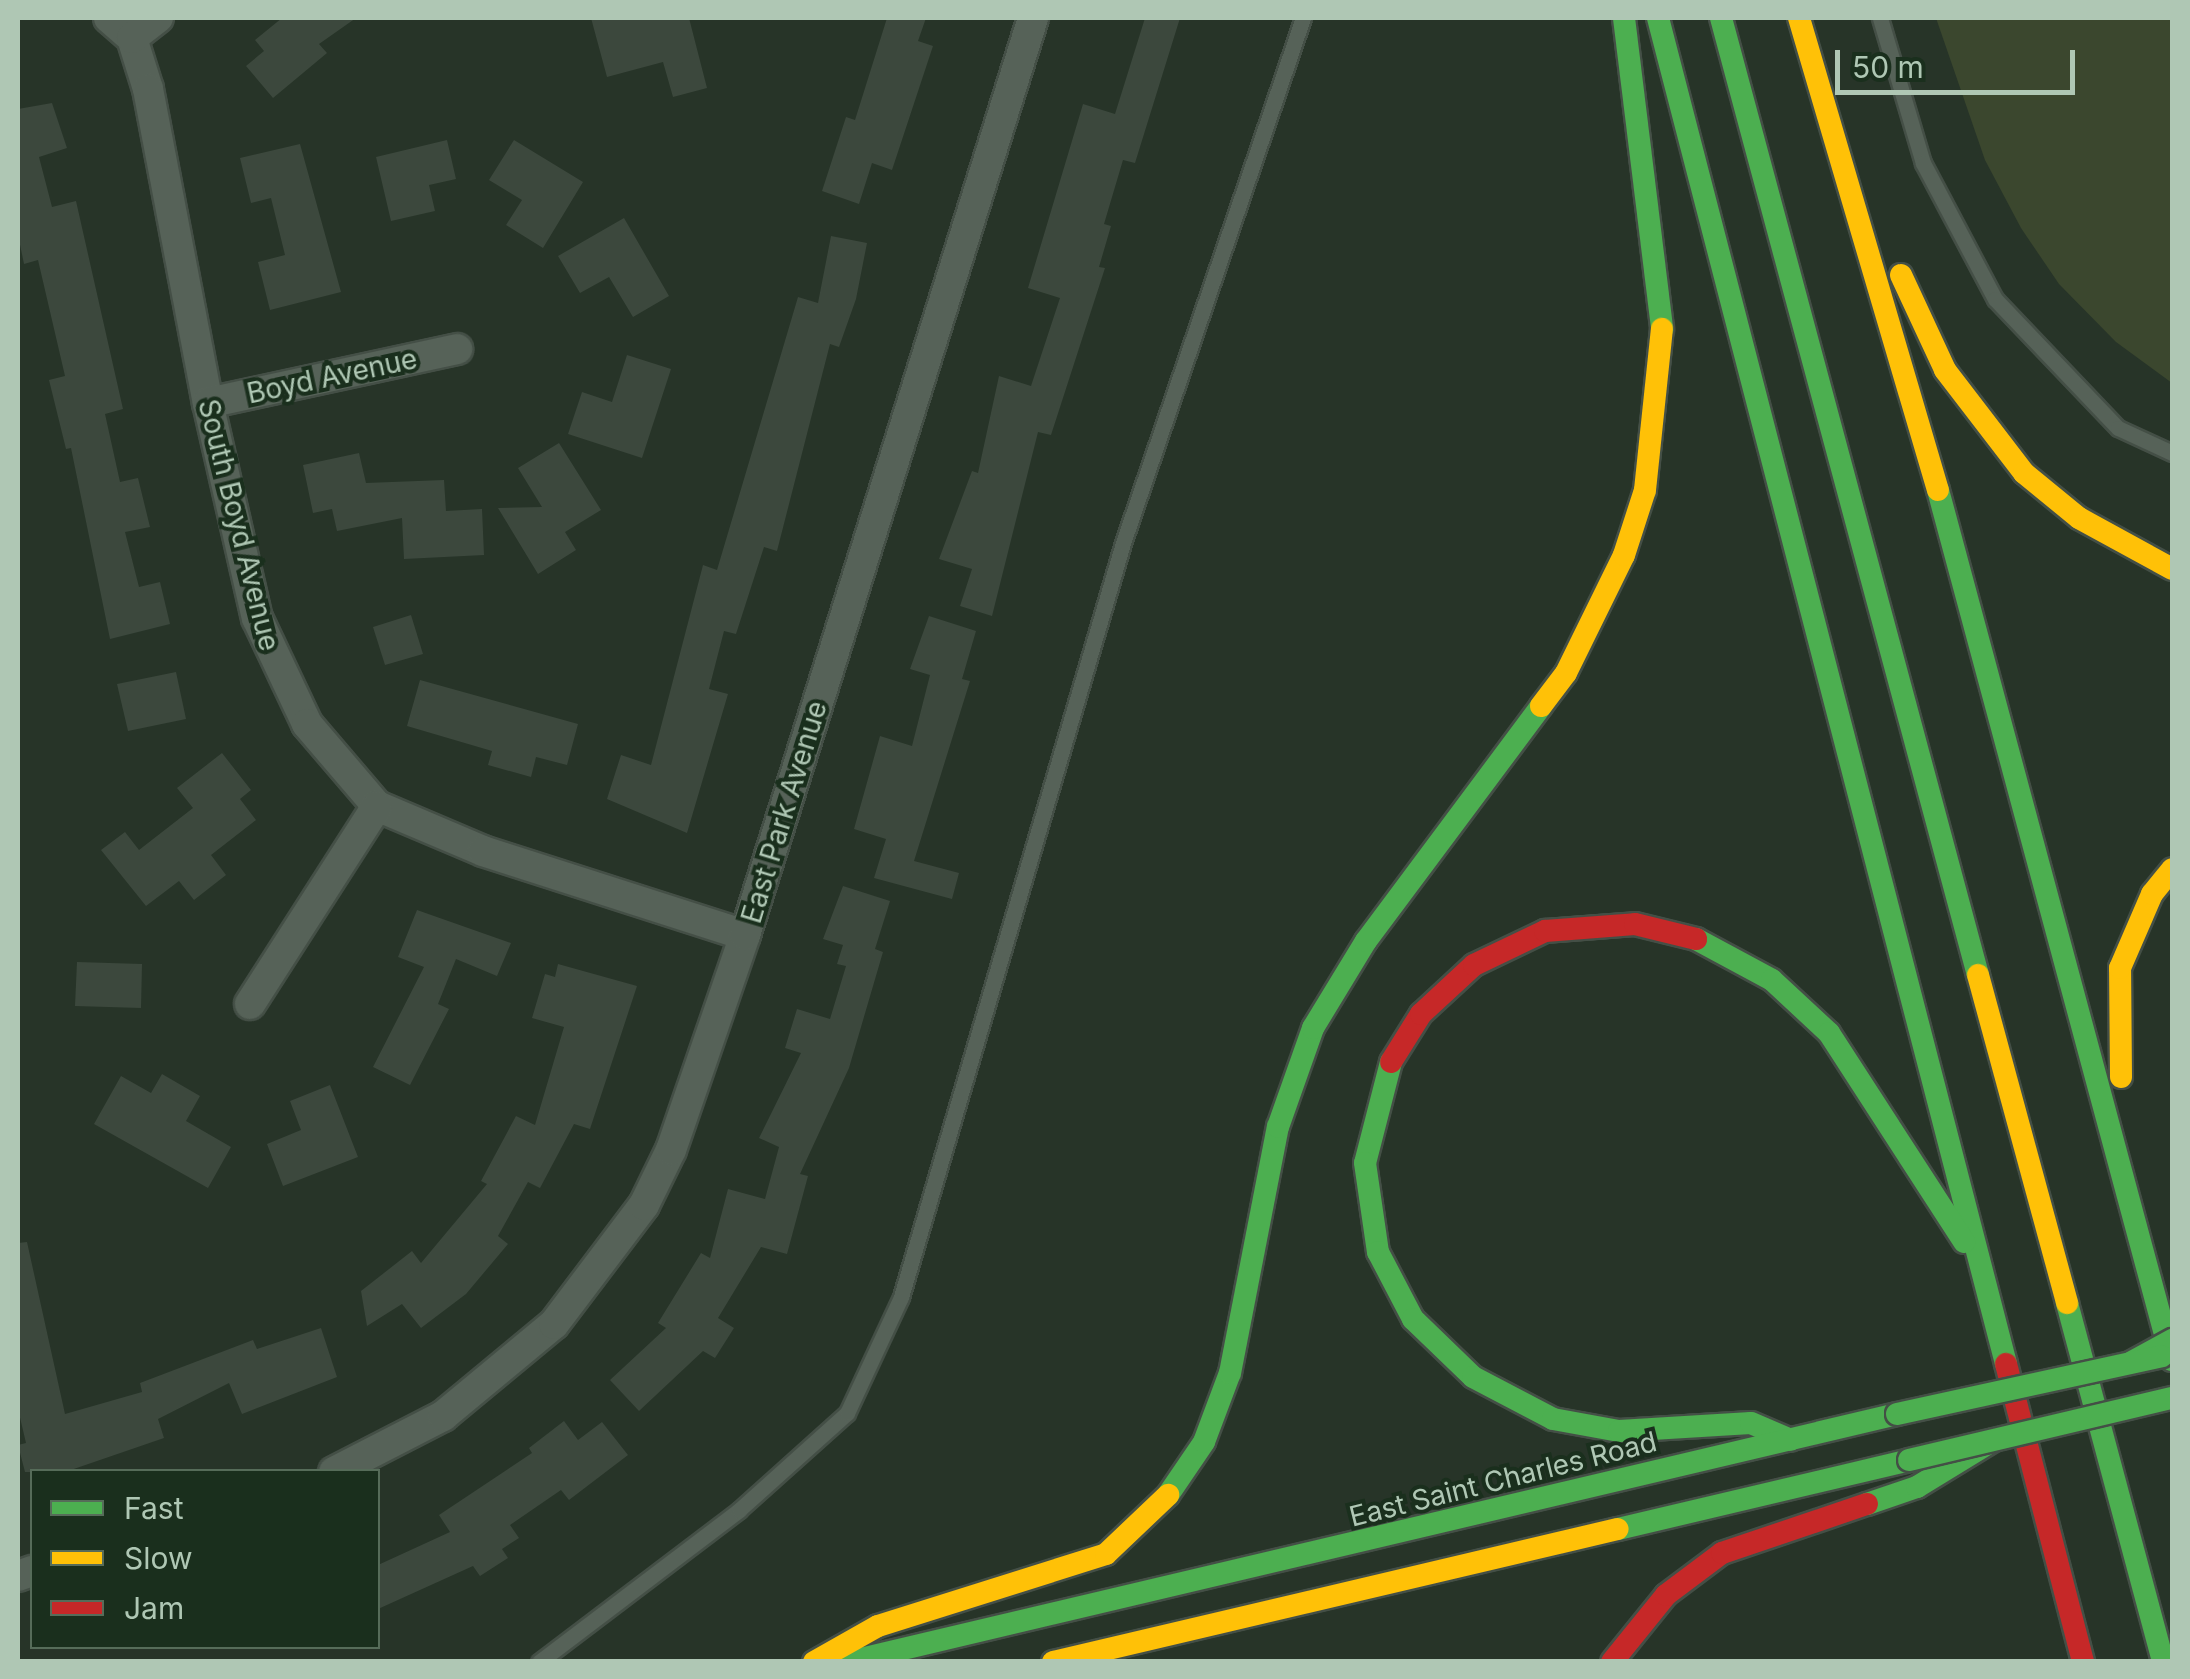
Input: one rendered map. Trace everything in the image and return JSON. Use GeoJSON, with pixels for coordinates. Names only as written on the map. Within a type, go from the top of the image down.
{"type":"FeatureCollection","features":[{"type":"Feature","properties":{"kind":"main road"},"geometry":{"type":"LineString","coordinates":[[814,1662],[878,1626],[1106,1554],[1166,1497],[1204,1442],[1230,1373],[1278,1127],[1313,1028],[1366,940],[1566,672],[1624,555],[1645,490],[1662,366],[1662,294],[1624,18]]}},
{"type":"Feature","properties":{"kind":"main road"},"geometry":{"type":"LineString","coordinates":[[1658,18],[2083,1662]]}},
{"type":"Feature","properties":{"kind":"main road"},"geometry":{"type":"LineString","coordinates":[[1721,18],[2163,1662]]}},
{"type":"Feature","properties":{"kind":"main road"},"geometry":{"type":"LineString","coordinates":[[1799,18],[1988,661],[2172,1357]]}},
{"type":"Feature","properties":{"kind":"main road"},"geometry":{"type":"LineString","coordinates":[[1815,18],[1893,255],[1945,370],[2024,472],[2080,518],[2172,569]]}},
{"type":"Feature","properties":{"kind":"main road"},"geometry":{"type":"LineString","coordinates":[[2136,1214],[2123,1114],[2120,968],[2152,894],[2172,869]]}},
{"type":"Feature","properties":{"kind":"main road"},"geometry":{"type":"LineString","coordinates":[[1791,1440],[1751,1423],[1620,1431],[1553,1419],[1473,1378],[1414,1319],[1378,1252],[1364,1163],[1394,1050],[1448,984],[1521,940],[1591,923],[1675,930],[1744,958],[1829,1033],[1890,1120],[1920,1180],[1981,1264]]}},
{"type":"Feature","properties":{"kind":"main road"},"geometry":{"type":"LineString","coordinates":[[2132,1362],[2172,1340]]}},
{"type":"Feature","properties":{"kind":"main road","name":"East Saint Charles Road"},"geometry":{"type":"LineString","coordinates":[[848,1662],[1897,1414],[2132,1362],[2172,1357]]}},
{"type":"Feature","properties":{"kind":"main road"},"geometry":{"type":"LineString","coordinates":[[1052,1662],[2172,1398]]}},
{"type":"Feature","properties":{"kind":"main road"},"geometry":{"type":"LineString","coordinates":[[1612,1662],[1666,1595],[1722,1553],[1916,1487],[1994,1440]]}},
{"type":"Feature","properties":{"kind":"main road"},"geometry":{"type":"LineString","coordinates":[[2070,1610],[2072,1662]]}},
{"type":"Feature","properties":{"kind":"street"},"geometry":{"type":"LineString","coordinates":[[109,18],[132,38],[158,18]]}},
{"type":"Feature","properties":{"kind":"street","name":"East Park Avenue"},"geometry":{"type":"LineString","coordinates":[[340,1469],[414,1434],[499,1375],[601,1268],[644,1205],[671,1150],[745,935],[1033,18]]}},
{"type":"Feature","properties":{"kind":"street","name":"South Boyd Avenue"},"geometry":{"type":"LineString","coordinates":[[132,38],[148,89],[208,403],[270,656],[307,724],[377,806],[483,852],[745,935]]}},
{"type":"Feature","properties":{"kind":"street","name":"Boyd Avenue"},"geometry":{"type":"LineString","coordinates":[[208,403],[457,350]]}},
{"type":"Feature","properties":{"kind":"street"},"geometry":{"type":"LineString","coordinates":[[250,1004],[377,806]]}},
{"type":"Feature","properties":{"kind":"lane"},"geometry":{"type":"LineString","coordinates":[[540,1662],[738,1510],[847,1413],[855,1397],[901,1297],[1123,543],[1302,18]]}},
{"type":"Feature","properties":{"kind":"lane"},"geometry":{"type":"LineString","coordinates":[[1880,18],[1923,164],[1995,299],[2118,428],[2172,453]]}},
{"type":"Feature","properties":{"kind":"green space"},"geometry":{"type":"Polygon","coordinates":[[[1936,18],[2172,18],[2172,383],[2116,342],[2059,284],[2021,228],[1985,160],[1936,18]]]}},
{"type":"Feature","properties":{"kind":"building"},"geometry":{"type":"Polygon","coordinates":[[[282,18],[356,18],[319,44],[327,53],[273,98],[246,66],[264,51],[255,40],[282,18]]]}},
{"type":"Feature","properties":{"kind":"building"},"geometry":{"type":"Polygon","coordinates":[[[591,18],[689,18],[707,88],[673,97],[663,62],[607,77],[591,18]]]}},
{"type":"Feature","properties":{"kind":"building"},"geometry":{"type":"Polygon","coordinates":[[[887,18],[926,18],[918,41],[933,46],[892,170],[872,163],[859,204],[822,191],[846,117],[855,120],[887,18]]]}},
{"type":"Feature","properties":{"kind":"building"},"geometry":{"type":"Polygon","coordinates":[[[1145,18],[1180,18],[1135,163],[1123,160],[1104,224],[1111,226],[1099,267],[1105,268],[1051,435],[1038,432],[992,616],[960,606],[972,569],[939,559],[972,471],[978,473],[999,376],[1031,386],[1060,298],[1028,288],[1083,104],[1115,114],[1145,18]]]}},
{"type":"Feature","properties":{"kind":"building"},"geometry":{"type":"Polygon","coordinates":[[[52,103],[67,148],[39,157],[52,207],[76,201],[123,409],[105,414],[120,482],[138,478],[150,527],[125,532],[139,587],[160,582],[170,624],[110,639],[71,448],[66,449],[49,380],[65,376],[38,260],[24,264],[18,235],[18,109],[52,103]]]}},
{"type":"Feature","properties":{"kind":"building"},"geometry":{"type":"Polygon","coordinates":[[[447,140],[456,179],[429,185],[435,211],[391,221],[376,157],[447,140]]]}},
{"type":"Feature","properties":{"kind":"building"},"geometry":{"type":"Polygon","coordinates":[[[514,140],[583,182],[543,248],[506,225],[522,200],[489,180],[514,140]]]}},
{"type":"Feature","properties":{"kind":"building"},"geometry":{"type":"Polygon","coordinates":[[[300,144],[341,292],[270,310],[258,262],[285,255],[271,198],[251,203],[240,158],[300,144]]]}},
{"type":"Feature","properties":{"kind":"building"},"geometry":{"type":"Polygon","coordinates":[[[624,218],[669,296],[633,317],[609,277],[580,293],[558,256],[624,218]]]}},
{"type":"Feature","properties":{"kind":"building"},"geometry":{"type":"Polygon","coordinates":[[[831,236],[867,243],[856,299],[839,347],[830,344],[777,551],[764,547],[736,634],[724,631],[709,689],[728,694],[687,833],[607,799],[621,755],[651,765],[703,565],[717,570],[798,297],[818,303],[831,236]]]}},
{"type":"Feature","properties":{"kind":"building"},"geometry":{"type":"Polygon","coordinates":[[[627,355],[671,369],[642,458],[568,434],[582,392],[612,402],[627,355]]]}},
{"type":"Feature","properties":{"kind":"building"},"geometry":{"type":"Polygon","coordinates":[[[559,443],[601,510],[565,532],[576,550],[538,574],[498,508],[542,507],[518,468],[559,443]]]}},
{"type":"Feature","properties":{"kind":"building"},"geometry":{"type":"Polygon","coordinates":[[[359,453],[366,483],[444,480],[446,511],[482,509],[484,555],[404,559],[402,518],[337,531],[332,509],[313,513],[303,465],[359,453]]]}},
{"type":"Feature","properties":{"kind":"building"},"geometry":{"type":"Polygon","coordinates":[[[411,615],[423,654],[385,665],[373,627],[411,615]]]}},
{"type":"Feature","properties":{"kind":"building"},"geometry":{"type":"Polygon","coordinates":[[[929,616],[976,631],[962,679],[970,681],[914,861],[959,873],[952,899],[874,878],[886,839],[854,829],[880,736],[912,746],[930,675],[910,669],[929,616]]]}},
{"type":"Feature","properties":{"kind":"building"},"geometry":{"type":"Polygon","coordinates":[[[176,672],[186,719],[128,731],[117,684],[176,672]]]}},
{"type":"Feature","properties":{"kind":"building"},"geometry":{"type":"Polygon","coordinates":[[[420,680],[578,724],[567,765],[536,757],[531,777],[488,765],[492,751],[407,726],[420,680]]]}},
{"type":"Feature","properties":{"kind":"building"},"geometry":{"type":"Polygon","coordinates":[[[222,753],[251,790],[240,799],[256,820],[211,855],[226,875],[194,900],[179,881],[146,906],[101,850],[125,832],[139,850],[193,808],[177,788],[222,753]]]}},
{"type":"Feature","properties":{"kind":"building"},"geometry":{"type":"Polygon","coordinates":[[[843,886],[890,901],[875,949],[883,952],[849,1068],[800,1174],[808,1176],[787,1254],[761,1247],[718,1318],[734,1328],[715,1358],[703,1351],[639,1411],[610,1380],[666,1328],[658,1323],[701,1253],[710,1258],[728,1189],[765,1199],[779,1147],[759,1138],[801,1053],[785,1048],[797,1009],[830,1019],[846,966],[837,964],[843,945],[823,939],[843,886]]]}},
{"type":"Feature","properties":{"kind":"building"},"geometry":{"type":"Polygon","coordinates":[[[417,910],[511,943],[497,976],[456,959],[438,1004],[449,1009],[410,1085],[373,1067],[424,967],[398,957],[417,910]]]}},
{"type":"Feature","properties":{"kind":"building"},"geometry":{"type":"Polygon","coordinates":[[[77,962],[142,964],[141,1008],[75,1006],[77,962]]]}},
{"type":"Feature","properties":{"kind":"building"},"geometry":{"type":"Polygon","coordinates":[[[558,964],[637,986],[590,1129],[574,1124],[540,1188],[528,1182],[498,1236],[508,1244],[466,1294],[421,1328],[402,1304],[367,1326],[361,1291],[412,1251],[421,1263],[487,1184],[481,1181],[516,1116],[535,1125],[564,1027],[532,1018],[545,974],[555,977],[558,964]]]}},
{"type":"Feature","properties":{"kind":"building"},"geometry":{"type":"Polygon","coordinates":[[[162,1074],[200,1096],[186,1121],[231,1147],[208,1188],[94,1124],[121,1076],[151,1093],[162,1074]]]}},
{"type":"Feature","properties":{"kind":"building"},"geometry":{"type":"Polygon","coordinates":[[[330,1085],[358,1157],[283,1186],[267,1144],[301,1130],[290,1101],[330,1085]]]}},
{"type":"Feature","properties":{"kind":"building"},"geometry":{"type":"Polygon","coordinates":[[[27,1242],[65,1414],[142,1392],[140,1383],[253,1340],[257,1349],[321,1328],[337,1377],[242,1414],[229,1383],[158,1419],[164,1438],[74,1469],[25,1472],[18,1445],[26,1443],[18,1409],[18,1243],[27,1242]]]}},
{"type":"Feature","properties":{"kind":"building"},"geometry":{"type":"Polygon","coordinates":[[[564,1421],[578,1440],[602,1422],[628,1455],[569,1500],[561,1490],[510,1525],[519,1538],[502,1549],[508,1558],[480,1576],[473,1566],[380,1608],[380,1564],[450,1532],[439,1515],[532,1453],[529,1448],[564,1421]]]}},
{"type":"Feature","properties":{"kind":"traffic: fast"},"geometry":{"type":"LineString","coordinates":[[1624,18],[1662,329]]}},
{"type":"Feature","properties":{"kind":"traffic: fast"},"geometry":{"type":"LineString","coordinates":[[1658,18],[2006,1364]]}},
{"type":"Feature","properties":{"kind":"traffic: fast"},"geometry":{"type":"LineString","coordinates":[[1721,18],[1978,975]]}},
{"type":"Feature","properties":{"kind":"traffic: fast"},"geometry":{"type":"LineString","coordinates":[[1938,490],[2172,1360]]}},
{"type":"Feature","properties":{"kind":"traffic: fast"},"geometry":{"type":"LineString","coordinates":[[1168,1495],[1204,1442],[1230,1373],[1278,1127],[1313,1028],[1366,941],[1541,706]]}},
{"type":"Feature","properties":{"kind":"traffic: fast"},"geometry":{"type":"LineString","coordinates":[[1696,939],[1772,980],[1829,1033],[1964,1242]]}},
{"type":"Feature","properties":{"kind":"traffic: fast"},"geometry":{"type":"LineString","coordinates":[[1391,1062],[1365,1163],[1378,1252],[1413,1319],[1473,1377],[1553,1419],[1619,1431],[1751,1423],[1791,1440]]}},
{"type":"Feature","properties":{"kind":"traffic: fast"},"geometry":{"type":"LineString","coordinates":[[2067,1303],[2163,1662]]}},
{"type":"Feature","properties":{"kind":"traffic: fast"},"geometry":{"type":"LineString","coordinates":[[2132,1362],[2172,1340]]}},
{"type":"Feature","properties":{"kind":"traffic: fast"},"geometry":{"type":"LineString","coordinates":[[1897,1414],[2162,1356]]}},
{"type":"Feature","properties":{"kind":"traffic: fast"},"geometry":{"type":"LineString","coordinates":[[1909,1460],[2172,1398]]}},
{"type":"Feature","properties":{"kind":"traffic: fast"},"geometry":{"type":"LineString","coordinates":[[848,1662],[1897,1414]]}},
{"type":"Feature","properties":{"kind":"traffic: fast"},"geometry":{"type":"LineString","coordinates":[[1867,1504],[1917,1487],[1994,1440]]}},
{"type":"Feature","properties":{"kind":"traffic: fast"},"geometry":{"type":"LineString","coordinates":[[1618,1529],[1909,1460]]}},
{"type":"Feature","properties":{"kind":"traffic: slow"},"geometry":{"type":"LineString","coordinates":[[1799,18],[1938,490]]}},
{"type":"Feature","properties":{"kind":"traffic: slow"},"geometry":{"type":"LineString","coordinates":[[1901,275],[1945,370],[2024,473],[2079,518],[2172,569]]}},
{"type":"Feature","properties":{"kind":"traffic: slow"},"geometry":{"type":"LineString","coordinates":[[1541,706],[1566,673],[1624,555],[1645,490],[1662,329]]}},
{"type":"Feature","properties":{"kind":"traffic: slow"},"geometry":{"type":"LineString","coordinates":[[2121,1077],[2120,968],[2152,894],[2172,869]]}},
{"type":"Feature","properties":{"kind":"traffic: slow"},"geometry":{"type":"LineString","coordinates":[[1978,975],[2067,1303]]}},
{"type":"Feature","properties":{"kind":"traffic: slow"},"geometry":{"type":"LineString","coordinates":[[814,1662],[878,1626],[1106,1554],[1168,1495]]}},
{"type":"Feature","properties":{"kind":"traffic: slow"},"geometry":{"type":"LineString","coordinates":[[1053,1662],[1618,1529]]}},
{"type":"Feature","properties":{"kind":"traffic: jam"},"geometry":{"type":"LineString","coordinates":[[1391,1062],[1421,1014],[1474,965],[1545,931],[1635,924],[1696,939]]}},
{"type":"Feature","properties":{"kind":"traffic: jam"},"geometry":{"type":"LineString","coordinates":[[2006,1364],[2083,1662]]}},
{"type":"Feature","properties":{"kind":"traffic: jam"},"geometry":{"type":"LineString","coordinates":[[1612,1662],[1666,1595],[1722,1553],[1867,1504]]}}]}
